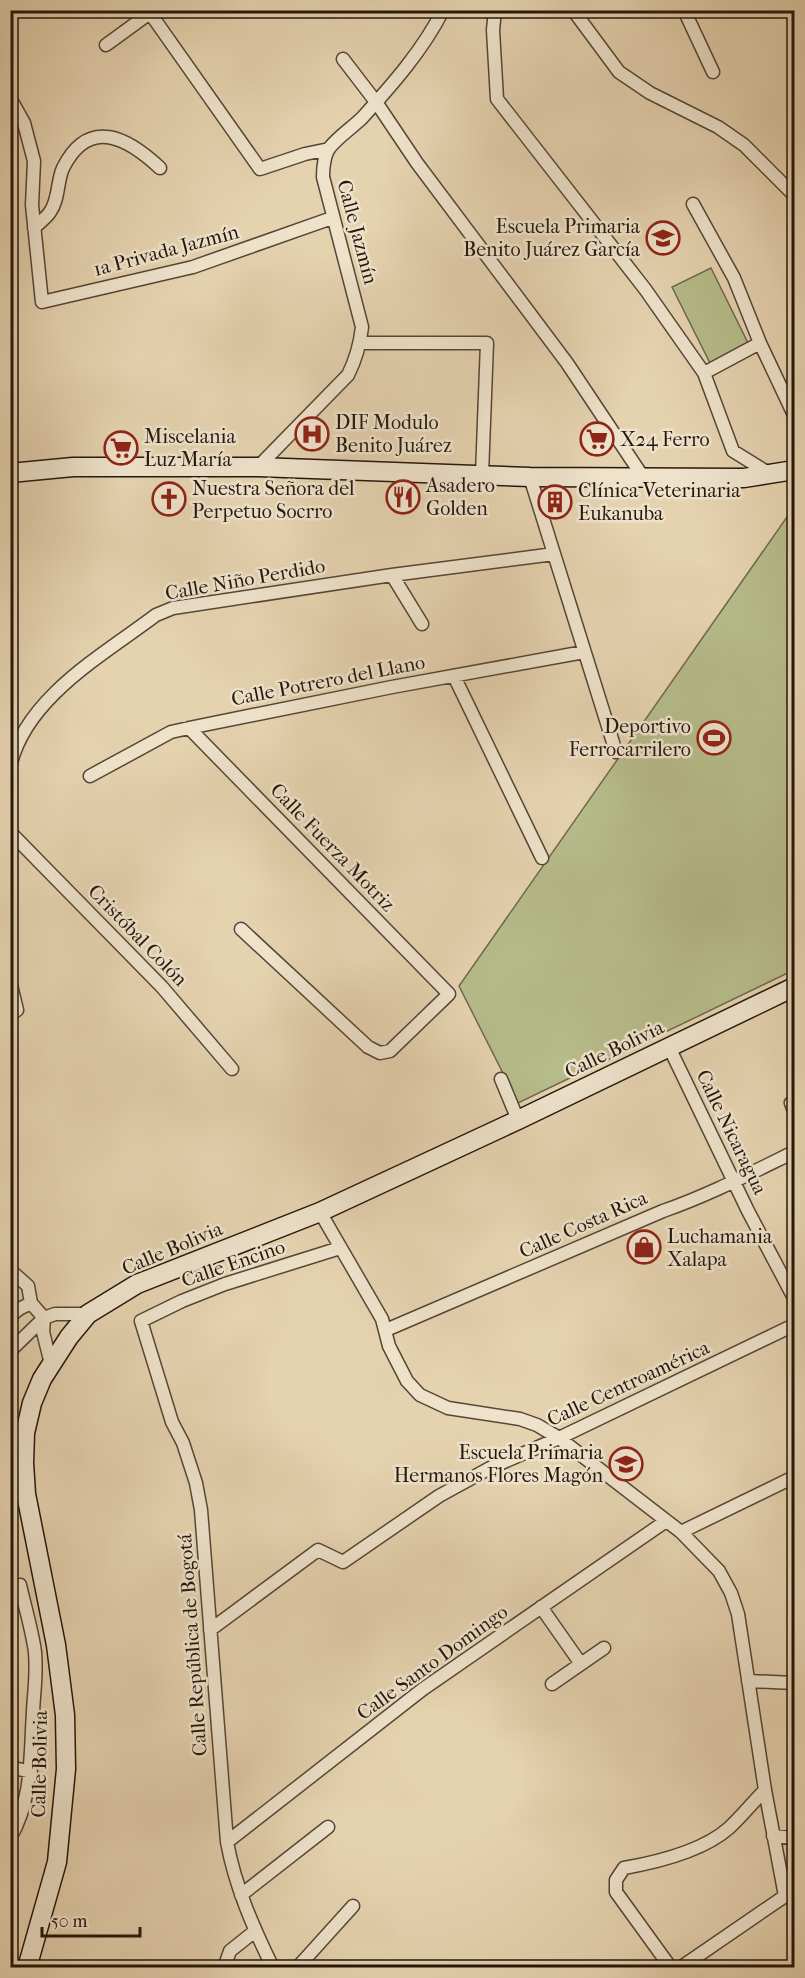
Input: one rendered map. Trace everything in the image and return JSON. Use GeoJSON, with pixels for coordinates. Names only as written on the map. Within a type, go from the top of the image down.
{"type":"FeatureCollection","features":[{"type":"Feature","properties":{"kind":"main road"},"geometry":{"type":"LineString","coordinates":[[10,473],[73,467],[258,466],[530,477],[744,478],[794,470]]}},
{"type":"Feature","properties":{"kind":"main road","name":"Calle Bolivia"},"geometry":{"type":"LineString","coordinates":[[27,1968],[57,1862],[66,1769],[65,1714],[56,1646],[26,1494],[25,1433],[32,1403],[42,1379],[69,1337],[88,1314],[137,1284],[320,1212],[795,987]]}},
{"type":"Feature","properties":{"kind":"street"},"geometry":{"type":"LineString","coordinates":[[106,45],[152,12],[260,169],[305,154],[329,149],[376,102],[419,50],[443,10]]}},
{"type":"Feature","properties":{"kind":"street"},"geometry":{"type":"LineString","coordinates":[[495,10],[497,99],[645,289],[704,373],[733,451],[771,475]]}},
{"type":"Feature","properties":{"kind":"street"},"geometry":{"type":"LineString","coordinates":[[573,10],[620,72],[642,88],[717,127],[744,145],[795,195]]}},
{"type":"Feature","properties":{"kind":"street"},"geometry":{"type":"LineString","coordinates":[[684,10],[713,72]]}},
{"type":"Feature","properties":{"kind":"street"},"geometry":{"type":"LineString","coordinates":[[343,59],[376,102],[417,163],[567,363],[643,477]]}},
{"type":"Feature","properties":{"kind":"street"},"geometry":{"type":"LineString","coordinates":[[10,98],[24,123],[34,161],[32,205],[34,228]]}},
{"type":"Feature","properties":{"kind":"street"},"geometry":{"type":"LineString","coordinates":[[34,228],[51,211],[62,170],[72,152],[86,141],[104,136],[122,139],[160,168]]}},
{"type":"Feature","properties":{"kind":"street","name":"Calle Jazmín"},"geometry":{"type":"LineString","coordinates":[[258,466],[348,375],[357,358],[362,327],[323,177],[324,163],[329,149]]}},
{"type":"Feature","properties":{"kind":"street"},"geometry":{"type":"LineString","coordinates":[[693,204],[734,278],[760,344],[795,415]]}},
{"type":"Feature","properties":{"kind":"street","name":"1a Privada Jazmín"},"geometry":{"type":"LineString","coordinates":[[34,228],[42,302],[194,267],[332,218]]}},
{"type":"Feature","properties":{"kind":"street"},"geometry":{"type":"LineString","coordinates":[[360,343],[487,344],[482,474]]}},
{"type":"Feature","properties":{"kind":"street"},"geometry":{"type":"LineString","coordinates":[[704,373],[760,344]]}},
{"type":"Feature","properties":{"kind":"street"},"geometry":{"type":"LineString","coordinates":[[530,477],[616,752]]}},
{"type":"Feature","properties":{"kind":"street","name":"Calle Niño Perdido"},"geometry":{"type":"LineString","coordinates":[[10,767],[25,729],[41,706],[64,685],[156,615],[173,608],[392,575],[554,555]]}},
{"type":"Feature","properties":{"kind":"street"},"geometry":{"type":"LineString","coordinates":[[392,575],[422,624]]}},
{"type":"Feature","properties":{"kind":"street","name":"Calle Potrero del Llano"},"geometry":{"type":"LineString","coordinates":[[90,776],[171,732],[584,652]]}},
{"type":"Feature","properties":{"kind":"street"},"geometry":{"type":"LineString","coordinates":[[454,676],[542,858]]}},
{"type":"Feature","properties":{"kind":"street","name":"Calle Fuerza Motriz"},"geometry":{"type":"LineString","coordinates":[[189,728],[448,994],[390,1051],[380,1053],[368,1047],[241,929]]}},
{"type":"Feature","properties":{"kind":"street","name":"Cristóbal Colón"},"geometry":{"type":"LineString","coordinates":[[10,832],[162,987],[232,1069]]}},
{"type":"Feature","properties":{"kind":"street"},"geometry":{"type":"LineString","coordinates":[[10,981],[14,1012]]}},
{"type":"Feature","properties":{"kind":"street","name":"Calle Nicaragua"},"geometry":{"type":"LineString","coordinates":[[669,1047],[795,1298]]}},
{"type":"Feature","properties":{"kind":"street"},"geometry":{"type":"LineString","coordinates":[[501,1079],[518,1120]]}},
{"type":"Feature","properties":{"kind":"street"},"geometry":{"type":"LineString","coordinates":[[795,1101],[791,1103],[795,1111]]}},
{"type":"Feature","properties":{"kind":"street","name":"Calle Costa Rica"},"geometry":{"type":"LineString","coordinates":[[386,1330],[735,1182],[795,1152]]}},
{"type":"Feature","properties":{"kind":"street"},"geometry":{"type":"LineString","coordinates":[[320,1212],[382,1319],[389,1347],[407,1381],[420,1395],[448,1408],[520,1419],[537,1425],[559,1438],[681,1532],[719,1571],[731,1593],[738,1614],[765,1790],[790,1896],[680,1968]]}},
{"type":"Feature","properties":{"kind":"street","name":"Calle Encino"},"geometry":{"type":"LineString","coordinates":[[141,1321],[225,1284],[340,1248]]}},
{"type":"Feature","properties":{"kind":"street"},"geometry":{"type":"LineString","coordinates":[[10,1270],[28,1286],[31,1303],[44,1318],[43,1332],[51,1364]]}},
{"type":"Feature","properties":{"kind":"street"},"geometry":{"type":"LineString","coordinates":[[10,1316],[31,1303]]}},
{"type":"Feature","properties":{"kind":"street"},"geometry":{"type":"LineString","coordinates":[[10,1350],[44,1318],[55,1314],[88,1314]]}},
{"type":"Feature","properties":{"kind":"street","name":"Calle República de Bogotá"},"geometry":{"type":"LineString","coordinates":[[141,1321],[172,1422],[183,1443],[196,1483],[201,1510],[227,1842],[231,1868],[255,1931],[273,1968]]}},
{"type":"Feature","properties":{"kind":"street","name":"Calle Centroamérica"},"geometry":{"type":"LineString","coordinates":[[210,1630],[318,1550],[343,1562],[439,1496],[490,1468],[559,1438],[795,1325]]}},
{"type":"Feature","properties":{"kind":"street"},"geometry":{"type":"LineString","coordinates":[[681,1532],[795,1477]]}},
{"type":"Feature","properties":{"kind":"street","name":"Calle Santo Domingo"},"geometry":{"type":"LineString","coordinates":[[227,1842],[423,1689],[666,1521]]}},
{"type":"Feature","properties":{"kind":"street"},"geometry":{"type":"LineString","coordinates":[[10,1585],[20,1585],[34,1650],[37,1681],[33,1709],[31,1772],[20,1821],[10,1838]]}},
{"type":"Feature","properties":{"kind":"street"},"geometry":{"type":"LineString","coordinates":[[541,1607],[581,1664]]}},
{"type":"Feature","properties":{"kind":"street"},"geometry":{"type":"LineString","coordinates":[[34,1650],[56,1646]]}},
{"type":"Feature","properties":{"kind":"street"},"geometry":{"type":"LineString","coordinates":[[552,1684],[604,1648]]}},
{"type":"Feature","properties":{"kind":"street"},"geometry":{"type":"LineString","coordinates":[[748,1681],[795,1683]]}},
{"type":"Feature","properties":{"kind":"street"},"geometry":{"type":"LineString","coordinates":[[10,1767],[31,1772]]}},
{"type":"Feature","properties":{"kind":"street"},"geometry":{"type":"LineString","coordinates":[[671,1968],[616,1892],[616,1880],[624,1868],[660,1861],[695,1848],[728,1829],[765,1790]]}},
{"type":"Feature","properties":{"kind":"street"},"geometry":{"type":"LineString","coordinates":[[241,1895],[328,1827]]}},
{"type":"Feature","properties":{"kind":"street"},"geometry":{"type":"LineString","coordinates":[[774,1836],[795,1838]]}},
{"type":"Feature","properties":{"kind":"street"},"geometry":{"type":"LineString","coordinates":[[297,1968],[353,1906]]}},
{"type":"Feature","properties":{"kind":"street"},"geometry":{"type":"LineString","coordinates":[[224,1968],[230,1951],[255,1931]]}},
{"type":"Feature","properties":{"kind":"green space"},"geometry":{"type":"Polygon","coordinates":[[[711,268],[749,345],[711,365],[672,287],[711,268]]]}},
{"type":"Feature","properties":{"kind":"green space","name":"Deportivo Ferrocarrilero"},"geometry":{"type":"Polygon","coordinates":[[[794,507],[794,970],[518,1103],[459,986],[794,507]]]}},
{"type":"Feature","properties":{"kind":"place","name":"Escuela Primaria Benito Juárez García"},"geometry":{"type":"Point","coordinates":[663,238]}},
{"type":"Feature","properties":{"kind":"place","name":"DIF Modulo Benito Juárez"},"geometry":{"type":"Point","coordinates":[312,434]}},
{"type":"Feature","properties":{"kind":"place","name":"X24 Ferro"},"geometry":{"type":"Point","coordinates":[597,439]}},
{"type":"Feature","properties":{"kind":"place","name":"Miscelania Luz María"},"geometry":{"type":"Point","coordinates":[121,448]}},
{"type":"Feature","properties":{"kind":"place","name":"Asadero Golden"},"geometry":{"type":"Point","coordinates":[403,497]}},
{"type":"Feature","properties":{"kind":"place","name":"Nuestra Señora del Perpetuo Socrro"},"geometry":{"type":"Point","coordinates":[169,499]}},
{"type":"Feature","properties":{"kind":"place","name":"Clínica Veterinaria Eukanuba"},"geometry":{"type":"Point","coordinates":[555,502]}},
{"type":"Feature","properties":{"kind":"place","name":"Deportivo Ferrocarrilero"},"geometry":{"type":"Point","coordinates":[714,738]}},
{"type":"Feature","properties":{"kind":"place","name":"Luchamania Xalapa"},"geometry":{"type":"Point","coordinates":[644,1247]}},
{"type":"Feature","properties":{"kind":"place","name":"Escuela Primaria Hermanos Flores Magón"},"geometry":{"type":"Point","coordinates":[626,1464]}}]}
